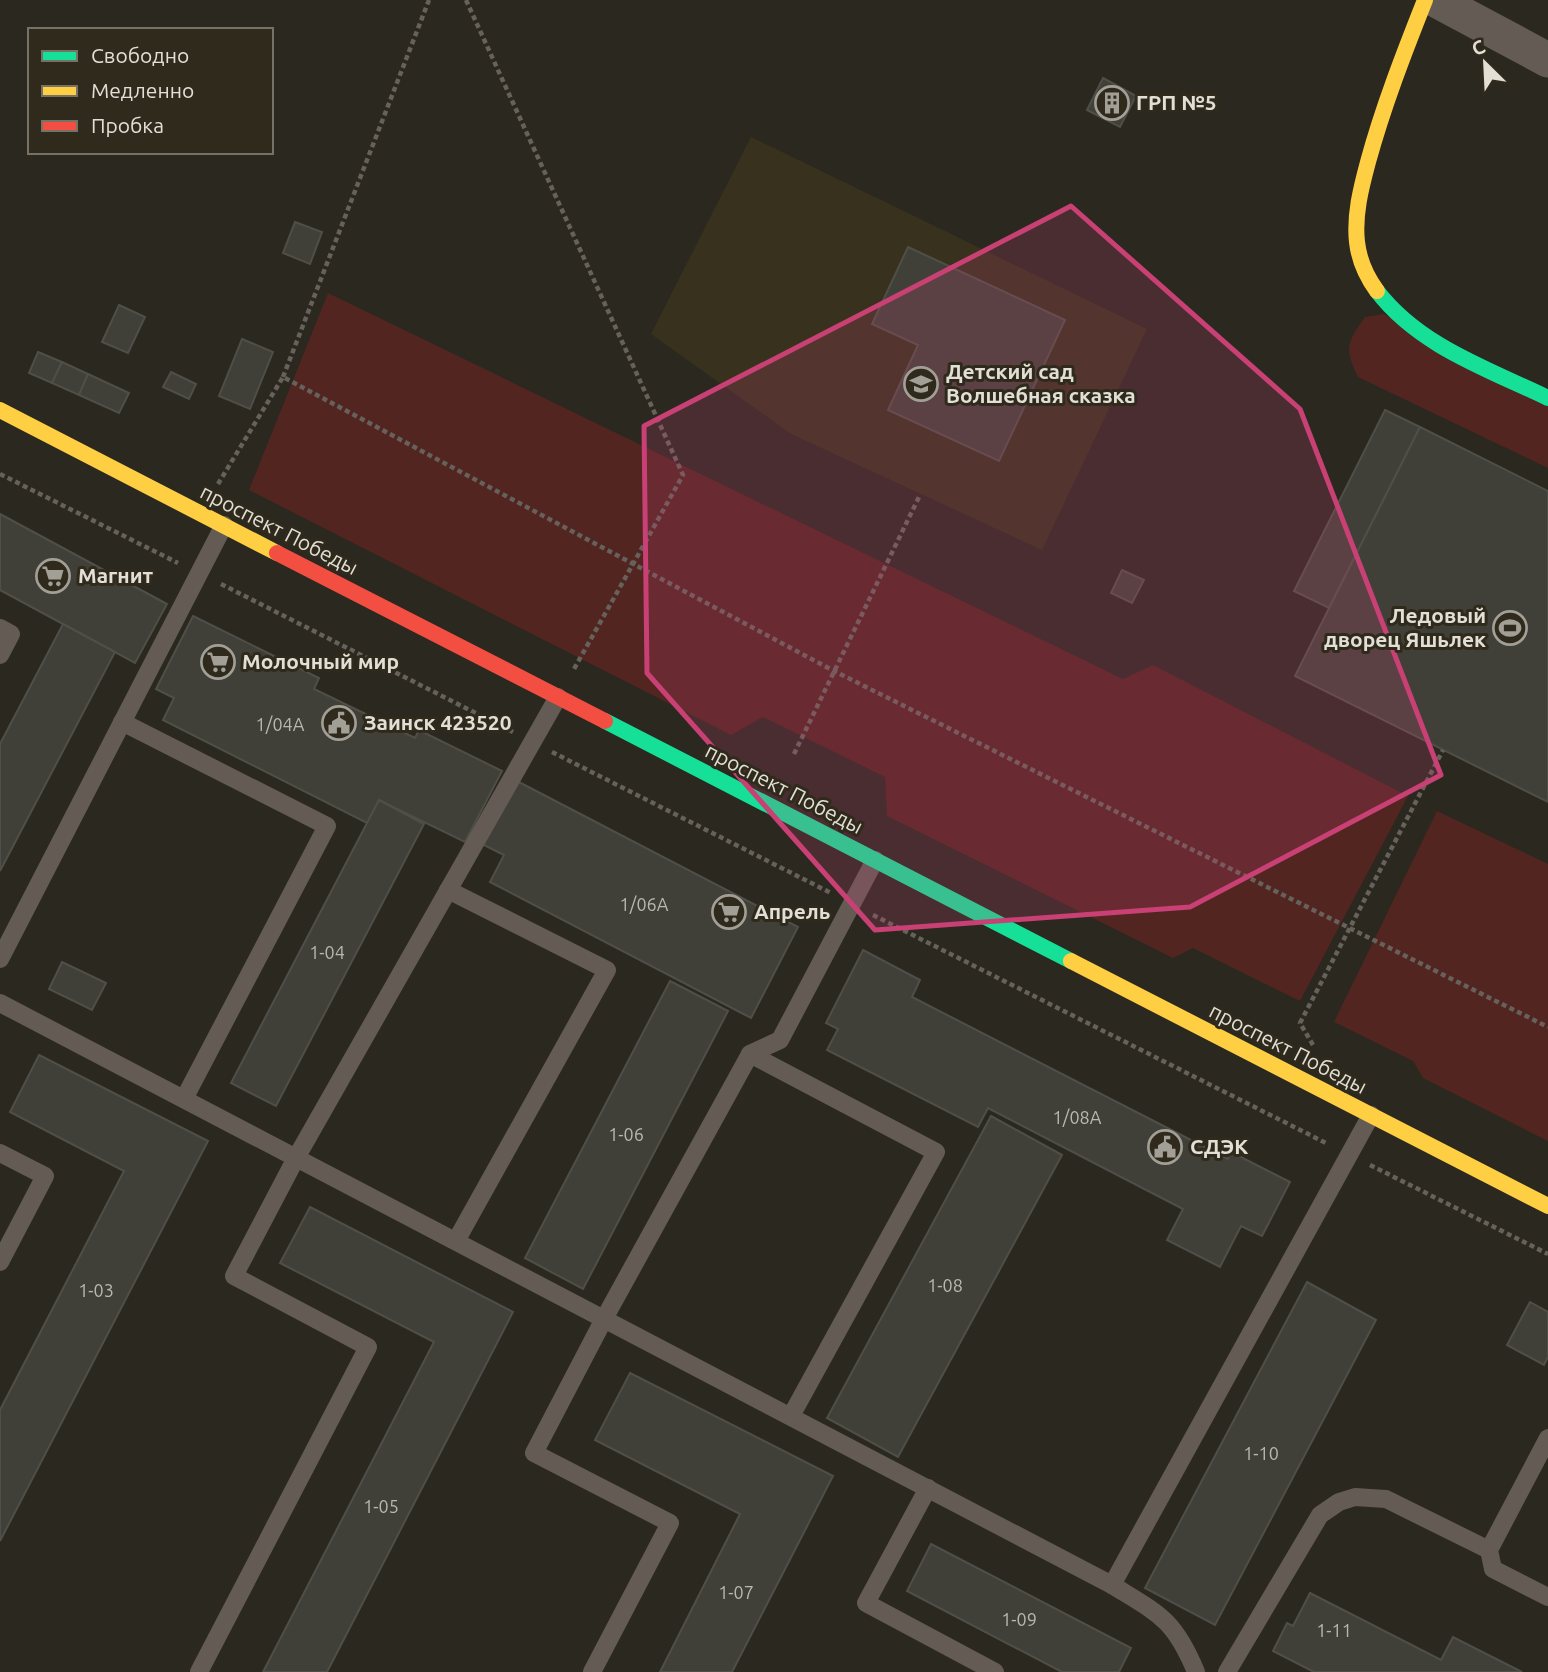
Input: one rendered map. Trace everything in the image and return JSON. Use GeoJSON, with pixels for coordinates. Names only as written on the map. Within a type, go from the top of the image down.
{"type":"FeatureCollection","features":[{"type":"Feature","properties":{"kind":"main road"},"geometry":{"type":"LineString","coordinates":[[1425,0],[1379,121],[1356,214],[1357,246],[1371,283],[1401,318],[1441,345],[1548,398]]}},
{"type":"Feature","properties":{"kind":"main road","name":"проспект Победы"},"geometry":{"type":"LineString","coordinates":[[0,410],[1548,1206]]}},
{"type":"Feature","properties":{"kind":"street"},"geometry":{"type":"LineString","coordinates":[[1436,0],[1548,60]]}},
{"type":"Feature","properties":{"kind":"lane"},"geometry":{"type":"LineString","coordinates":[[0,958],[224,525]]}},
{"type":"Feature","properties":{"kind":"lane"},"geometry":{"type":"LineString","coordinates":[[0,628],[11,634],[0,655]]}},
{"type":"Feature","properties":{"kind":"lane"},"geometry":{"type":"LineString","coordinates":[[199,1672],[368,1347],[234,1276],[296,1158],[558,697]]}},
{"type":"Feature","properties":{"kind":"lane"},"geometry":{"type":"LineString","coordinates":[[122,722],[327,827],[184,1099]]}},
{"type":"Feature","properties":{"kind":"lane"},"geometry":{"type":"LineString","coordinates":[[592,1672],[670,1523],[534,1452],[750,1054],[780,1040],[875,860]]}},
{"type":"Feature","properties":{"kind":"lane"},"geometry":{"type":"LineString","coordinates":[[448,890],[607,970],[456,1241]]}},
{"type":"Feature","properties":{"kind":"lane"},"geometry":{"type":"LineString","coordinates":[[0,1003],[1112,1584],[1163,1617],[1185,1644],[1196,1672]]}},
{"type":"Feature","properties":{"kind":"lane"},"geometry":{"type":"LineString","coordinates":[[750,1054],[936,1152],[790,1416]]}},
{"type":"Feature","properties":{"kind":"lane"},"geometry":{"type":"LineString","coordinates":[[1112,1584],[1371,1115]]}},
{"type":"Feature","properties":{"kind":"lane"},"geometry":{"type":"LineString","coordinates":[[0,1153],[45,1176],[0,1262]]}},
{"type":"Feature","properties":{"kind":"lane"},"geometry":{"type":"LineString","coordinates":[[1548,1437],[1489,1550],[1493,1569],[1548,1597]]}},
{"type":"Feature","properties":{"kind":"lane"},"geometry":{"type":"LineString","coordinates":[[928,1488],[866,1603],[995,1672]]}},
{"type":"Feature","properties":{"kind":"lane"},"geometry":{"type":"LineString","coordinates":[[1227,1672],[1320,1515],[1339,1502],[1355,1497],[1386,1499],[1489,1550]]}},
{"type":"Feature","properties":{"kind":"path"},"geometry":{"type":"LineString","coordinates":[[176,562],[200,513],[283,377],[429,0]]}},
{"type":"Feature","properties":{"kind":"path"},"geometry":{"type":"LineString","coordinates":[[466,0],[683,475],[558,697]]}},
{"type":"Feature","properties":{"kind":"path"},"geometry":{"type":"LineString","coordinates":[[283,377],[834,671],[1548,1027]]}},
{"type":"Feature","properties":{"kind":"path"},"geometry":{"type":"LineString","coordinates":[[0,474],[1548,1254]]}},
{"type":"Feature","properties":{"kind":"path"},"geometry":{"type":"LineString","coordinates":[[794,754],[920,495]]}},
{"type":"Feature","properties":{"kind":"path"},"geometry":{"type":"LineString","coordinates":[[1300,1023],[1443,750]]}},
{"type":"Feature","properties":{"kind":"highlighted area"},"geometry":{"type":"Polygon","coordinates":[[[1071,206],[1300,409],[1441,775],[1190,907],[875,930],[647,673],[644,426],[1071,206]]]}},
{"type":"Feature","properties":{"kind":"shaded area","name":"Детский сад Волшебная сказка"},"geometry":{"type":"Polygon","coordinates":[[[751,137],[1147,329],[1042,550],[791,434],[651,334],[751,137]]]}},
{"type":"Feature","properties":{"kind":"shaded area"},"geometry":{"type":"Polygon","coordinates":[[[328,293],[1123,679],[1153,665],[1408,796],[1300,1001],[1193,948],[1173,958],[887,816],[885,777],[763,717],[731,735],[249,490],[328,293]]]}},
{"type":"Feature","properties":{"kind":"shaded area"},"geometry":{"type":"Polygon","coordinates":[[[1384,314],[1548,405],[1548,468],[1358,377],[1349,352],[1351,340],[1365,317],[1384,314]]]}},
{"type":"Feature","properties":{"kind":"shaded area"},"geometry":{"type":"Polygon","coordinates":[[[1437,811],[1548,864],[1548,1141],[1423,1078],[1413,1061],[1334,1022],[1437,811]]]}},
{"type":"Feature","properties":{"kind":"building","name":"ГРП №5"},"geometry":{"type":"Polygon","coordinates":[[[1103,78],[1136,96],[1120,127],[1087,110],[1103,78]]]}},
{"type":"Feature","properties":{"kind":"building"},"geometry":{"type":"Polygon","coordinates":[[[295,222],[322,232],[310,264],[283,253],[295,222]]]}},
{"type":"Feature","properties":{"kind":"building"},"geometry":{"type":"Polygon","coordinates":[[[908,247],[1065,320],[999,461],[888,410],[918,345],[872,324],[908,247]]]}},
{"type":"Feature","properties":{"kind":"building"},"geometry":{"type":"Polygon","coordinates":[[[119,305],[145,317],[128,353],[102,342],[119,305]]]}},
{"type":"Feature","properties":{"kind":"building"},"geometry":{"type":"Polygon","coordinates":[[[242,339],[273,352],[250,409],[219,396],[242,339]]]}},
{"type":"Feature","properties":{"kind":"building"},"geometry":{"type":"Polygon","coordinates":[[[38,352],[62,362],[52,383],[29,373],[38,352]]]}},
{"type":"Feature","properties":{"kind":"building"},"geometry":{"type":"Polygon","coordinates":[[[62,362],[88,374],[79,395],[52,383],[62,362]]]}},
{"type":"Feature","properties":{"kind":"building"},"geometry":{"type":"Polygon","coordinates":[[[171,372],[196,384],[189,399],[163,387],[171,372]]]}},
{"type":"Feature","properties":{"kind":"building"},"geometry":{"type":"Polygon","coordinates":[[[88,374],[129,393],[119,413],[79,395],[88,374]]]}},
{"type":"Feature","properties":{"kind":"building"},"geometry":{"type":"Polygon","coordinates":[[[1385,410],[1420,427],[1329,608],[1294,591],[1385,410]]]}},
{"type":"Feature","properties":{"kind":"building"},"geometry":{"type":"Polygon","coordinates":[[[1420,427],[1548,491],[1548,802],[1295,676],[1420,427]]]}},
{"type":"Feature","properties":{"kind":"building"},"geometry":{"type":"Polygon","coordinates":[[[0,514],[167,604],[135,663],[0,590],[0,514]]]}},
{"type":"Feature","properties":{"kind":"building"},"geometry":{"type":"Polygon","coordinates":[[[1122,570],[1144,580],[1132,603],[1111,593],[1122,570]]]}},
{"type":"Feature","properties":{"kind":"building"},"geometry":{"type":"Polygon","coordinates":[[[193,616],[319,678],[314,689],[415,738],[419,730],[502,771],[465,842],[379,800],[367,823],[163,720],[174,698],[156,689],[193,616]]]}},
{"type":"Feature","properties":{"kind":"building"},"geometry":{"type":"Polygon","coordinates":[[[63,624],[115,652],[0,871],[0,744],[63,624]]]}},
{"type":"Feature","properties":{"kind":"building"},"geometry":{"type":"Polygon","coordinates":[[[515,780],[798,927],[751,1018],[490,882],[504,855],[482,844],[515,780]]]}},
{"type":"Feature","properties":{"kind":"building"},"geometry":{"type":"Polygon","coordinates":[[[379,800],[424,824],[276,1106],[231,1083],[379,800]]]}},
{"type":"Feature","properties":{"kind":"building"},"geometry":{"type":"Polygon","coordinates":[[[863,950],[920,980],[912,997],[1228,1159],[1231,1152],[1290,1182],[1262,1236],[1241,1226],[1220,1267],[1167,1240],[1183,1209],[988,1108],[978,1127],[827,1050],[838,1029],[826,1023],[863,950]]]}},
{"type":"Feature","properties":{"kind":"building"},"geometry":{"type":"Polygon","coordinates":[[[62,962],[106,983],[92,1010],[49,989],[62,962]]]}},
{"type":"Feature","properties":{"kind":"building"},"geometry":{"type":"Polygon","coordinates":[[[670,981],[728,1011],[583,1289],[525,1258],[670,981]]]}},
{"type":"Feature","properties":{"kind":"building"},"geometry":{"type":"Polygon","coordinates":[[[39,1055],[208,1141],[0,1541],[0,1410],[124,1171],[10,1112],[39,1055]]]}},
{"type":"Feature","properties":{"kind":"building"},"geometry":{"type":"Polygon","coordinates":[[[991,1116],[1062,1155],[898,1457],[827,1418],[991,1116]]]}},
{"type":"Feature","properties":{"kind":"building"},"geometry":{"type":"Polygon","coordinates":[[[310,1207],[513,1312],[327,1672],[263,1672],[434,1342],[280,1263],[310,1207]]]}},
{"type":"Feature","properties":{"kind":"building"},"geometry":{"type":"Polygon","coordinates":[[[1307,1282],[1376,1320],[1215,1625],[1145,1588],[1307,1282]]]}},
{"type":"Feature","properties":{"kind":"building"},"geometry":{"type":"Polygon","coordinates":[[[1530,1302],[1548,1312],[1548,1357],[1544,1365],[1507,1345],[1530,1302]]]}},
{"type":"Feature","properties":{"kind":"building"},"geometry":{"type":"Polygon","coordinates":[[[630,1373],[833,1476],[732,1672],[660,1672],[740,1514],[595,1440],[630,1373]]]}},
{"type":"Feature","properties":{"kind":"building"},"geometry":{"type":"Polygon","coordinates":[[[931,1544],[1131,1648],[1119,1672],[1062,1672],[907,1591],[931,1544]]]}},
{"type":"Feature","properties":{"kind":"building"},"geometry":{"type":"Polygon","coordinates":[[[1310,1593],[1441,1660],[1453,1637],[1522,1672],[1314,1672],[1273,1651],[1287,1623],[1293,1626],[1310,1593]]]}},
{"type":"Feature","properties":{"kind":"traffic: fast"},"geometry":{"type":"LineString","coordinates":[[1377,291],[1413,327],[1434,341],[1479,366],[1548,398]]}},
{"type":"Feature","properties":{"kind":"traffic: fast"},"geometry":{"type":"LineString","coordinates":[[605,721],[1071,961]]}},
{"type":"Feature","properties":{"kind":"traffic: slow"},"geometry":{"type":"LineString","coordinates":[[1377,291],[1364,268],[1358,249],[1356,222],[1359,202],[1380,121],[1425,0]]}},
{"type":"Feature","properties":{"kind":"traffic: slow"},"geometry":{"type":"LineString","coordinates":[[0,410],[277,553]]}},
{"type":"Feature","properties":{"kind":"traffic: slow"},"geometry":{"type":"LineString","coordinates":[[1071,961],[1548,1206]]}},
{"type":"Feature","properties":{"kind":"traffic: jam"},"geometry":{"type":"LineString","coordinates":[[277,553],[605,721]]}},
{"type":"Feature","properties":{"kind":"place","name":"ГРП №5"},"geometry":{"type":"Point","coordinates":[1112,103]}},
{"type":"Feature","properties":{"kind":"place","name":"Детский сад Волшебная сказка"},"geometry":{"type":"Point","coordinates":[921,384]}},
{"type":"Feature","properties":{"kind":"place","name":"Магнит"},"geometry":{"type":"Point","coordinates":[53,576]}},
{"type":"Feature","properties":{"kind":"place","name":"Ледовый дворец Яшьлек"},"geometry":{"type":"Point","coordinates":[1510,628]}},
{"type":"Feature","properties":{"kind":"place","name":"Молочный мир"},"geometry":{"type":"Point","coordinates":[218,662]}},
{"type":"Feature","properties":{"kind":"place","name":"Заинск 423520"},"geometry":{"type":"Point","coordinates":[339,723]}},
{"type":"Feature","properties":{"kind":"place","name":"Апрель"},"geometry":{"type":"Point","coordinates":[729,912]}},
{"type":"Feature","properties":{"kind":"place","name":"СДЭК"},"geometry":{"type":"Point","coordinates":[1165,1147]}}]}
